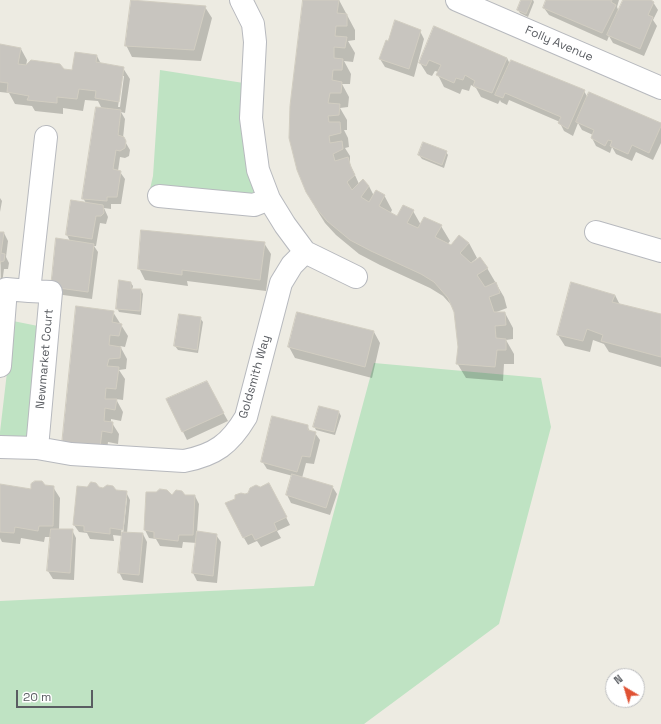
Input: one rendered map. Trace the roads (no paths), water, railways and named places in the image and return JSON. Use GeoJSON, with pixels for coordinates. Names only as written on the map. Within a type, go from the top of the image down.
{"type":"FeatureCollection","features":[{"type":"Feature","properties":{"kind":"street"},"geometry":{"type":"LineString","coordinates":[[241,0],[253,24],[255,42],[250,118],[258,170],[269,199],[285,225],[305,252],[356,277]]}},
{"type":"Feature","properties":{"kind":"street","name":"Folly Avenue"},"geometry":{"type":"LineString","coordinates":[[457,0],[661,88]]}},
{"type":"Feature","properties":{"kind":"street"},"geometry":{"type":"LineString","coordinates":[[29,291],[46,137]]}},
{"type":"Feature","properties":{"kind":"street"},"geometry":{"type":"LineString","coordinates":[[159,196],[254,205],[269,199]]}},
{"type":"Feature","properties":{"kind":"street"},"geometry":{"type":"LineString","coordinates":[[596,232],[661,251]]}},
{"type":"Feature","properties":{"kind":"street","name":"Goldsmith Way"},"geometry":{"type":"LineString","coordinates":[[0,447],[37,448],[71,454],[184,461],[199,458],[214,452],[226,444],[239,430],[246,417],[282,283],[292,265],[305,252]]}},
{"type":"Feature","properties":{"kind":"street","name":"Newmarket Court"},"geometry":{"type":"LineString","coordinates":[[0,366],[6,289],[51,292],[37,448]]}}]}
